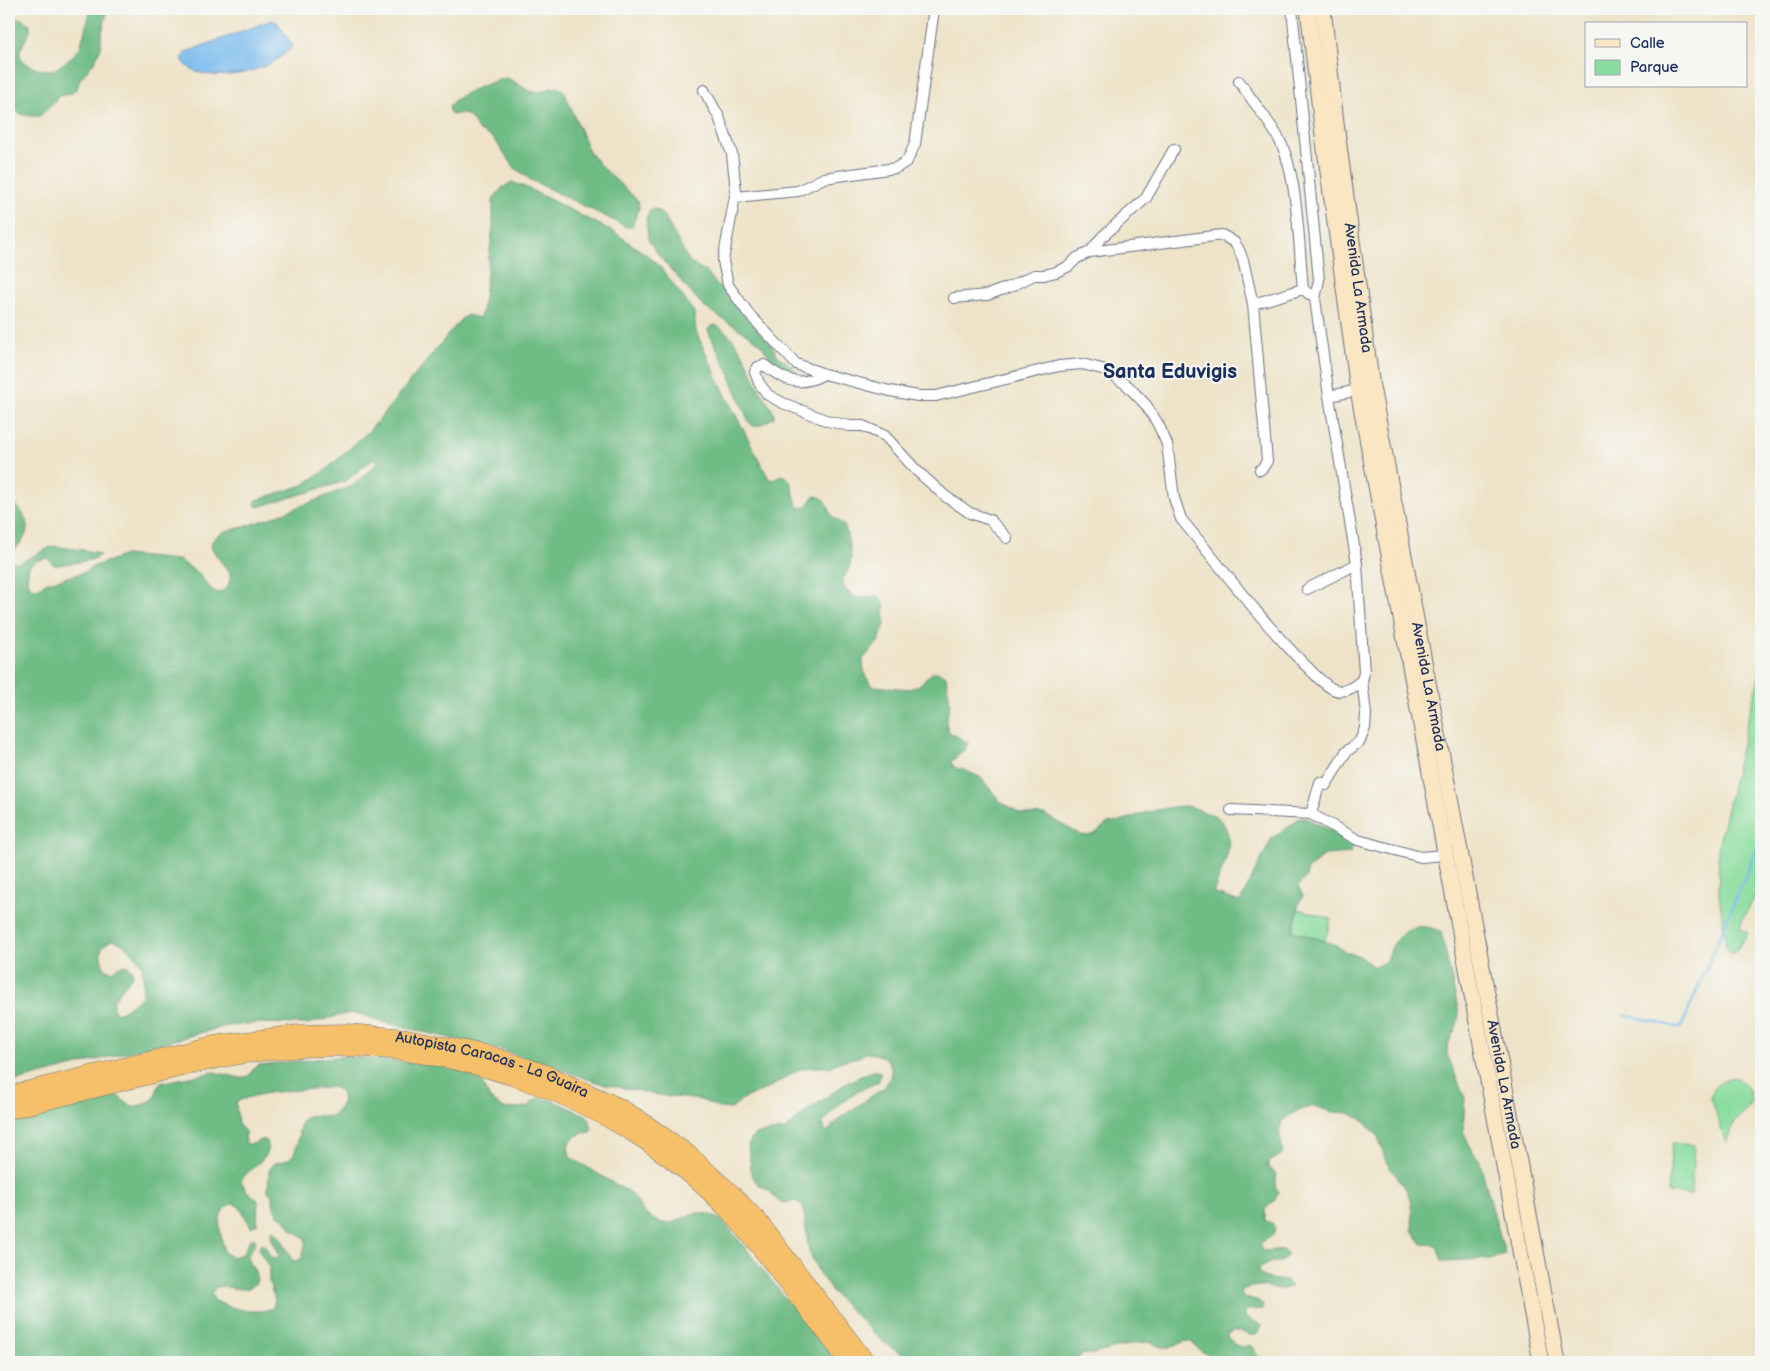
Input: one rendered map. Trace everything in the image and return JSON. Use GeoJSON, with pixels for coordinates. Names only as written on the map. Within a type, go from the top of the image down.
{"type":"FeatureCollection","features":[{"type":"Feature","properties":{"kind":"highway","name":"Autopista Caracas - La Guaira"},"geometry":{"type":"LineString","coordinates":[[9,1095],[206,1047],[291,1034],[347,1033],[407,1038],[463,1048],[498,1057],[546,1074],[618,1107],[688,1154],[758,1221],[866,1362]]}},
{"type":"Feature","properties":{"kind":"highway","name":"Autopista Caracas - La Guaira"},"geometry":{"type":"LineString","coordinates":[[9,1110],[217,1059],[300,1048],[347,1047],[406,1052],[486,1068],[540,1087],[612,1119],[680,1165],[725,1206],[747,1230],[849,1362]]}},
{"type":"Feature","properties":{"kind":"main road","name":"Avenida La Armada"},"geometry":{"type":"LineString","coordinates":[[1308,9],[1323,135],[1444,854],[1540,1362]]}},
{"type":"Feature","properties":{"kind":"main road","name":"Avenida La Armada"},"geometry":{"type":"LineString","coordinates":[[1323,9],[1365,389],[1557,1362]]}},
{"type":"Feature","properties":{"kind":"street"},"geometry":{"type":"LineString","coordinates":[[735,197],[798,191],[824,178],[896,168],[907,161],[915,144],[934,9]]}},
{"type":"Feature","properties":{"kind":"street"},"geometry":{"type":"LineString","coordinates":[[1292,9],[1319,280],[1315,299],[1357,564],[1364,673],[1362,680],[1366,714],[1365,728],[1360,741],[1346,752],[1326,785],[1320,782],[1311,814]]}},
{"type":"Feature","properties":{"kind":"street"},"geometry":{"type":"LineString","coordinates":[[1239,81],[1280,141],[1287,159],[1294,198],[1304,289],[1315,299]]}},
{"type":"Feature","properties":{"kind":"street"},"geometry":{"type":"LineString","coordinates":[[704,90],[718,117],[732,154],[736,191],[723,261],[728,285],[750,314],[796,364],[824,374],[918,396],[936,396],[1059,366],[1082,364],[1106,370],[1128,386],[1146,405],[1158,424],[1167,444],[1174,498],[1181,519],[1282,642],[1333,690],[1342,692],[1352,688],[1362,680]]}},
{"type":"Feature","properties":{"kind":"street"},"geometry":{"type":"LineString","coordinates":[[1090,252],[1102,238],[1146,198],[1174,149]]}},
{"type":"Feature","properties":{"kind":"street"},"geometry":{"type":"LineString","coordinates":[[954,298],[987,295],[1012,286],[1034,275],[1044,276],[1056,272],[1090,252],[1222,236],[1234,242],[1243,260],[1253,304],[1266,461],[1260,470]]}},
{"type":"Feature","properties":{"kind":"street"},"geometry":{"type":"LineString","coordinates":[[1253,304],[1304,289]]}},
{"type":"Feature","properties":{"kind":"street"},"geometry":{"type":"LineString","coordinates":[[824,374],[805,382],[791,381],[764,365],[758,367],[755,372],[759,383],[768,395],[783,403],[828,421],[850,426],[863,426],[885,436],[916,470],[945,496],[970,513],[990,520],[1007,538]]}},
{"type":"Feature","properties":{"kind":"street"},"geometry":{"type":"LineString","coordinates":[[1329,396],[1365,389]]}},
{"type":"Feature","properties":{"kind":"street"},"geometry":{"type":"LineString","coordinates":[[1307,589],[1357,564]]}},
{"type":"Feature","properties":{"kind":"street"},"geometry":{"type":"LineString","coordinates":[[1230,810],[1311,814],[1358,840],[1421,856],[1444,854]]}},
{"type":"Feature","properties":{"kind":"green space"},"geometry":{"type":"Polygon","coordinates":[[[91,9],[108,9],[101,36],[101,47],[95,61],[80,79],[77,88],[72,93],[59,96],[39,116],[28,116],[19,113],[12,106],[9,96],[9,17],[21,19],[30,24],[30,31],[19,52],[22,61],[37,69],[49,70],[55,69],[70,59],[80,48],[91,9]]]}},
{"type":"Feature","properties":{"kind":"green space"},"geometry":{"type":"Polygon","coordinates":[[[506,78],[532,92],[553,88],[560,88],[564,91],[589,152],[638,201],[639,208],[632,226],[627,227],[531,180],[515,168],[493,138],[478,130],[468,116],[462,113],[453,115],[450,113],[449,106],[459,97],[484,85],[506,78]]]}},
{"type":"Feature","properties":{"kind":"green space"},"geometry":{"type":"Polygon","coordinates":[[[512,182],[614,232],[651,258],[662,269],[694,312],[696,332],[728,400],[769,479],[772,480],[779,476],[785,476],[791,484],[799,508],[807,507],[814,496],[824,499],[832,516],[845,527],[850,549],[851,560],[843,580],[844,589],[857,598],[876,596],[884,603],[885,624],[879,641],[863,659],[865,673],[872,686],[910,689],[919,685],[933,672],[939,672],[946,676],[950,703],[946,721],[948,731],[968,743],[964,750],[951,762],[955,768],[980,777],[1000,801],[1021,814],[1045,815],[1086,836],[1099,831],[1108,823],[1173,807],[1190,807],[1215,816],[1225,826],[1229,844],[1224,865],[1213,893],[1240,902],[1272,838],[1299,818],[1308,819],[1355,843],[1350,853],[1325,855],[1308,869],[1306,877],[1298,886],[1303,896],[1299,903],[1292,931],[1336,945],[1345,952],[1360,956],[1373,967],[1387,960],[1395,942],[1410,929],[1428,927],[1441,932],[1459,1013],[1447,1054],[1465,1098],[1463,1130],[1470,1148],[1479,1159],[1505,1254],[1490,1259],[1442,1261],[1437,1245],[1422,1244],[1413,1232],[1411,1202],[1406,1189],[1386,1162],[1378,1136],[1361,1119],[1349,1113],[1332,1112],[1315,1106],[1298,1110],[1282,1121],[1279,1132],[1283,1152],[1268,1164],[1268,1168],[1277,1174],[1275,1187],[1278,1193],[1275,1200],[1265,1209],[1265,1221],[1272,1223],[1276,1229],[1272,1236],[1260,1243],[1262,1250],[1282,1250],[1288,1254],[1281,1262],[1271,1262],[1259,1268],[1258,1271],[1266,1278],[1286,1281],[1291,1286],[1281,1289],[1258,1286],[1242,1290],[1241,1293],[1244,1298],[1257,1300],[1263,1305],[1262,1309],[1247,1310],[1244,1315],[1261,1326],[1259,1332],[1255,1335],[1237,1331],[1228,1335],[1238,1346],[1251,1346],[1264,1362],[1231,1362],[1225,1358],[1201,1351],[1191,1342],[1185,1341],[1170,1347],[1163,1347],[1148,1342],[1135,1343],[1093,1354],[1084,1354],[1076,1359],[1049,1362],[916,1362],[887,1345],[831,1291],[820,1275],[809,1251],[803,1207],[796,1201],[784,1203],[778,1201],[770,1191],[758,1184],[752,1176],[748,1145],[755,1134],[785,1130],[808,1110],[848,1082],[872,1071],[881,1073],[878,1082],[848,1098],[835,1109],[823,1123],[824,1130],[827,1132],[840,1118],[885,1087],[891,1072],[891,1066],[885,1058],[880,1056],[865,1053],[859,1057],[838,1062],[830,1067],[811,1067],[798,1070],[769,1088],[742,1099],[732,1109],[719,1108],[701,1100],[665,1096],[603,1084],[505,1051],[390,1024],[360,1014],[349,1013],[307,1024],[259,1023],[227,1026],[9,1083],[9,500],[24,515],[27,526],[24,539],[11,555],[10,559],[13,562],[19,563],[53,546],[96,552],[100,555],[91,560],[58,565],[54,565],[47,558],[35,561],[29,566],[27,579],[31,588],[37,588],[48,582],[83,573],[90,568],[125,555],[178,560],[197,572],[212,590],[218,593],[224,590],[229,583],[230,574],[214,552],[211,546],[212,541],[226,531],[273,517],[352,486],[377,464],[377,460],[373,459],[346,481],[258,507],[255,505],[257,500],[303,485],[326,470],[370,430],[461,319],[467,315],[479,318],[482,312],[493,226],[493,199],[502,188],[512,182]],[[112,940],[102,949],[101,956],[105,969],[112,971],[120,966],[127,965],[132,970],[132,976],[114,1000],[113,1007],[116,1013],[142,997],[143,969],[135,955],[112,940]]]}},
{"type":"Feature","properties":{"kind":"green space"},"geometry":{"type":"Polygon","coordinates":[[[654,209],[664,216],[690,263],[705,271],[769,342],[779,357],[794,368],[798,374],[794,375],[774,363],[755,339],[704,307],[659,256],[648,239],[646,218],[650,210],[654,209]]]}},
{"type":"Feature","properties":{"kind":"green space"},"geometry":{"type":"Polygon","coordinates":[[[715,325],[736,343],[774,413],[774,417],[761,425],[753,426],[749,422],[708,330],[715,325]]]}},
{"type":"Feature","properties":{"kind":"green space"},"geometry":{"type":"Polygon","coordinates":[[[1761,670],[1761,879],[1740,928],[1748,933],[1734,953],[1730,953],[1727,951],[1719,894],[1718,847],[1761,670]]]}},
{"type":"Feature","properties":{"kind":"green space"},"geometry":{"type":"Polygon","coordinates":[[[1299,909],[1331,919],[1325,941],[1293,931],[1299,909]]]}},
{"type":"Feature","properties":{"kind":"green space"},"geometry":{"type":"Polygon","coordinates":[[[345,1056],[439,1066],[473,1073],[481,1081],[490,1099],[504,1109],[527,1107],[537,1098],[551,1100],[586,1115],[589,1118],[591,1132],[580,1134],[572,1139],[568,1146],[570,1157],[630,1193],[646,1215],[659,1222],[674,1222],[700,1213],[712,1215],[725,1223],[837,1362],[9,1362],[9,1117],[108,1093],[116,1095],[129,1105],[141,1105],[150,1102],[154,1098],[160,1083],[214,1072],[240,1078],[249,1076],[254,1068],[259,1065],[345,1056]],[[334,1087],[284,1091],[259,1095],[236,1102],[238,1124],[245,1131],[246,1144],[253,1144],[262,1139],[267,1141],[268,1148],[263,1158],[241,1181],[246,1190],[258,1200],[257,1224],[251,1227],[241,1209],[234,1203],[222,1212],[220,1231],[224,1252],[232,1257],[243,1254],[250,1239],[255,1239],[256,1242],[248,1255],[248,1261],[255,1271],[257,1280],[254,1285],[244,1289],[216,1287],[211,1293],[214,1300],[228,1306],[251,1311],[273,1308],[275,1300],[269,1282],[269,1267],[259,1250],[261,1244],[265,1246],[270,1256],[279,1257],[271,1237],[272,1230],[281,1239],[292,1260],[297,1261],[302,1258],[306,1241],[304,1237],[291,1229],[285,1219],[279,1216],[274,1208],[272,1195],[268,1191],[269,1170],[275,1163],[290,1158],[294,1153],[301,1122],[304,1118],[308,1116],[332,1116],[336,1112],[343,1098],[334,1087]]]}},
{"type":"Feature","properties":{"kind":"green space"},"geometry":{"type":"Polygon","coordinates":[[[1732,1078],[1737,1079],[1746,1086],[1751,1100],[1746,1110],[1734,1123],[1726,1143],[1711,1098],[1713,1090],[1718,1084],[1732,1078]]]}},
{"type":"Feature","properties":{"kind":"green space"},"geometry":{"type":"Polygon","coordinates":[[[1672,1143],[1694,1145],[1691,1195],[1668,1193],[1672,1143]]]}},
{"type":"Feature","properties":{"kind":"water"},"geometry":{"type":"Polygon","coordinates":[[[272,20],[277,22],[293,46],[273,62],[242,73],[208,75],[190,68],[183,61],[186,52],[272,20]]]}},
{"type":"Feature","properties":{"kind":"waterway"},"geometry":{"type":"LineString","coordinates":[[1625,1015],[1681,1028],[1761,839]]}},
{"type":"Feature","properties":{"kind":"district","name":"Santa Eduvigis"},"geometry":{"type":"Point","coordinates":[1170,371]}}]}
